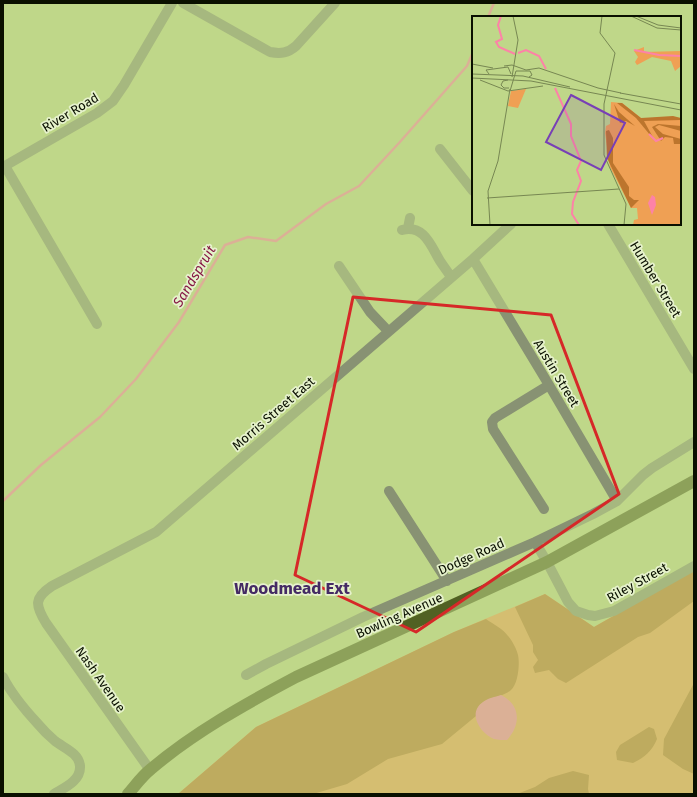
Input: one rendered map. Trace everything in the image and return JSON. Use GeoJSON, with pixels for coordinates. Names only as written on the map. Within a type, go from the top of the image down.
{"type":"FeatureCollection","features":[{"type":"Feature","properties":{"kind":"main road","name":"Bowling Avenue"},"geometry":{"type":"LineString","coordinates":[[128,794],[150,770],[191,739],[238,709],[296,677],[547,562],[694,481]]}},
{"type":"Feature","properties":{"kind":"street","name":"River Road"},"geometry":{"type":"LineString","coordinates":[[4,167],[97,113],[113,101],[172,3]]}},
{"type":"Feature","properties":{"kind":"street"},"geometry":{"type":"LineString","coordinates":[[184,3],[270,52],[283,53],[296,46],[335,3]]}},
{"type":"Feature","properties":{"kind":"street"},"geometry":{"type":"LineString","coordinates":[[440,149],[472,190]]}},
{"type":"Feature","properties":{"kind":"street"},"geometry":{"type":"LineString","coordinates":[[4,167],[97,324]]}},
{"type":"Feature","properties":{"kind":"street"},"geometry":{"type":"LineString","coordinates":[[410,218],[405,229],[414,229],[424,235],[451,277]]}},
{"type":"Feature","properties":{"kind":"street","name":"Humber Street"},"geometry":{"type":"LineString","coordinates":[[609,225],[694,369]]}},
{"type":"Feature","properties":{"kind":"street","name":"Morris Street East"},"geometry":{"type":"LineString","coordinates":[[38,600],[40,595],[52,586],[156,532],[473,259],[505,226]]}},
{"type":"Feature","properties":{"kind":"street","name":"Austin Street"},"geometry":{"type":"LineString","coordinates":[[473,259],[617,501]]}},
{"type":"Feature","properties":{"kind":"street"},"geometry":{"type":"LineString","coordinates":[[339,266],[370,312],[388,331]]}},
{"type":"Feature","properties":{"kind":"street"},"geometry":{"type":"LineString","coordinates":[[544,508],[493,429],[492,422],[495,418],[549,385]]}},
{"type":"Feature","properties":{"kind":"street","name":"Dodge Road"},"geometry":{"type":"LineString","coordinates":[[246,675],[363,617],[535,542],[593,514],[617,501],[643,475],[694,442]]}},
{"type":"Feature","properties":{"kind":"street"},"geometry":{"type":"LineString","coordinates":[[389,491],[447,581]]}},
{"type":"Feature","properties":{"kind":"street","name":"Riley Street"},"geometry":{"type":"LineString","coordinates":[[535,542],[571,607],[581,613],[595,616],[614,611],[694,566]]}},
{"type":"Feature","properties":{"kind":"street","name":"Nash Avenue"},"geometry":{"type":"LineString","coordinates":[[38,600],[39,612],[46,623],[150,770]]}},
{"type":"Feature","properties":{"kind":"street"},"geometry":{"type":"LineString","coordinates":[[3,677],[19,702],[50,737],[76,756],[80,766],[80,771],[75,780],[70,785],[54,794]]}},
{"type":"Feature","properties":{"kind":"highlighted area"},"geometry":{"type":"Polygon","coordinates":[[[353,297],[551,315],[619,494],[416,632],[295,575],[353,297]]]}},
{"type":"Feature","properties":{"kind":"shaded area"},"geometry":{"type":"Polygon","coordinates":[[[694,570],[694,794],[178,794],[256,727],[454,632],[545,594],[594,627],[694,570]]]}},
{"type":"Feature","properties":{"kind":"shaded area"},"geometry":{"type":"Polygon","coordinates":[[[694,570],[694,601],[650,633],[638,637],[566,683],[558,679],[549,670],[535,673],[533,667],[538,660],[533,652],[533,645],[515,607],[545,594],[594,627],[694,570]]]}},
{"type":"Feature","properties":{"kind":"shaded area"},"geometry":{"type":"Polygon","coordinates":[[[486,619],[506,633],[515,648],[519,663],[515,683],[511,690],[500,696],[489,699],[480,705],[476,716],[442,744],[388,759],[347,784],[313,794],[178,794],[256,727],[454,632],[486,619]]]}},
{"type":"Feature","properties":{"kind":"shaded area"},"geometry":{"type":"Polygon","coordinates":[[[694,683],[694,774],[683,769],[663,755],[664,739],[694,683]]]}},
{"type":"Feature","properties":{"kind":"shaded area"},"geometry":{"type":"Polygon","coordinates":[[[501,695],[508,699],[512,704],[517,716],[515,728],[507,740],[494,739],[489,736],[480,728],[476,717],[478,707],[483,702],[501,695]]]}},
{"type":"Feature","properties":{"kind":"shaded area"},"geometry":{"type":"Polygon","coordinates":[[[649,727],[654,729],[657,739],[648,753],[633,763],[617,760],[616,752],[620,745],[649,727]]]}},
{"type":"Feature","properties":{"kind":"shaded area"},"geometry":{"type":"Polygon","coordinates":[[[573,771],[589,775],[589,794],[517,794],[535,787],[549,778],[573,771]]]}},
{"type":"Feature","properties":{"kind":"waterway","name":"Sandspruit"},"geometry":{"type":"LineString","coordinates":[[488,16],[494,3]]}},
{"type":"Feature","properties":{"kind":"waterway","name":"Sandspruit"},"geometry":{"type":"LineString","coordinates":[[3,501],[41,465],[100,417],[136,379],[179,322],[225,245],[248,237],[276,241],[326,204],[359,186],[467,66],[472,54]]}},
{"type":"Feature","properties":{"kind":"district","name":"Woodmead Ext"},"geometry":{"type":"Point","coordinates":[292,588]}}]}
